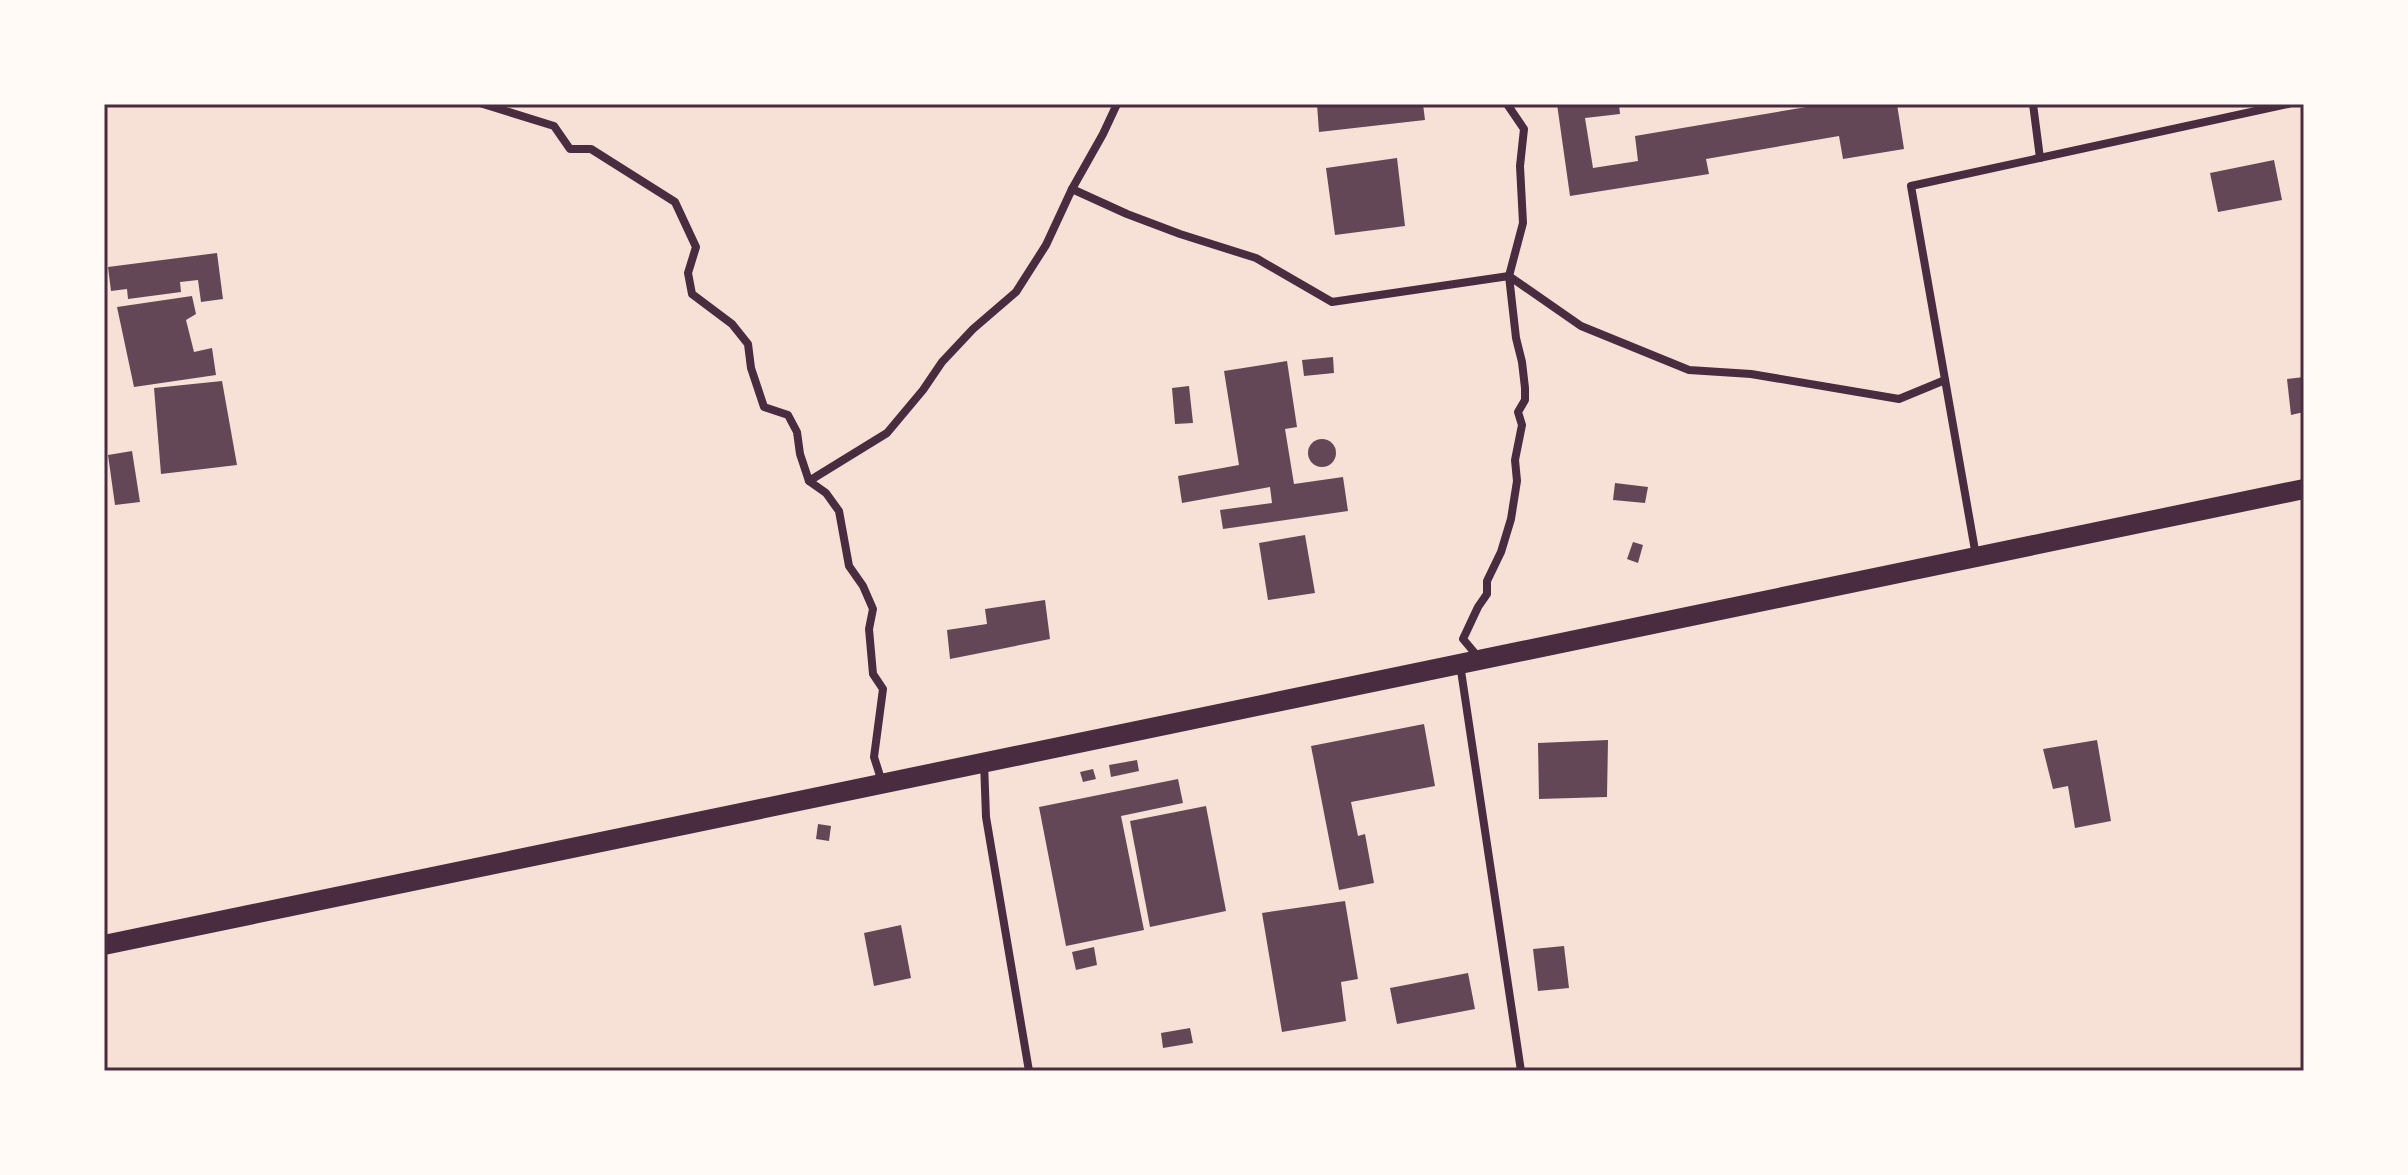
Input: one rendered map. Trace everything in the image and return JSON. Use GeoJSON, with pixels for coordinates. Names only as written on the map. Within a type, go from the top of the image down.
{"type":"FeatureCollection","features":[{"type":"Feature","properties":{"kind":"main road"},"geometry":{"type":"LineString","coordinates":[[104,945],[2304,489]]}},
{"type":"Feature","properties":{"kind":"street"},"geometry":{"type":"LineString","coordinates":[[483,104],[554,126],[570,149],[591,149],[675,202],[696,247],[688,273],[692,294],[732,324],[748,344],[751,368],[764,407],[788,415],[797,432],[809,481],[826,493],[839,511],[849,566],[863,586],[873,609],[869,629],[873,674],[883,689],[874,757],[882,783]]}},
{"type":"Feature","properties":{"kind":"street"},"geometry":{"type":"LineString","coordinates":[[809,481],[887,433],[942,362],[973,329],[1016,292],[1046,245],[1117,104]]}},
{"type":"Feature","properties":{"kind":"street"},"geometry":{"type":"LineString","coordinates":[[1507,104],[1524,129],[1520,166],[1523,223],[1509,276],[1525,400],[1518,412],[1522,425],[1515,460],[1517,481],[1506,536],[1487,581],[1487,594],[1463,639],[1469,661],[1521,1071]]}},
{"type":"Feature","properties":{"kind":"street"},"geometry":{"type":"LineString","coordinates":[[2033,104],[2040,158]]}},
{"type":"Feature","properties":{"kind":"street"},"geometry":{"type":"LineString","coordinates":[[1976,556],[1911,186],[2288,104]]}},
{"type":"Feature","properties":{"kind":"street"},"geometry":{"type":"LineString","coordinates":[[1072,189],[1180,234],[1256,258],[1332,302],[1509,276],[1581,326],[1689,370],[1751,374],[1899,399],[1945,380]]}},
{"type":"Feature","properties":{"kind":"street"},"geometry":{"type":"LineString","coordinates":[[984,761],[986,817],[1029,1071]]}},
{"type":"Feature","properties":{"kind":"building"},"geometry":{"type":"Polygon","coordinates":[[[1317,104],[1423,104],[1425,120],[1319,132],[1317,104]]]}},
{"type":"Feature","properties":{"kind":"building"},"geometry":{"type":"Polygon","coordinates":[[[1557,104],[1619,104],[1620,114],[1585,118],[1593,168],[1638,161],[1635,136],[1824,104],[1897,104],[1904,149],[1843,159],[1839,136],[1706,159],[1709,174],[1570,196],[1557,104]]]}},
{"type":"Feature","properties":{"kind":"building"},"geometry":{"type":"Polygon","coordinates":[[[1397,158],[1405,226],[1335,235],[1326,168],[1397,158]]]}},
{"type":"Feature","properties":{"kind":"building"},"geometry":{"type":"Polygon","coordinates":[[[2274,160],[2282,200],[2218,212],[2210,173],[2274,160]]]}},
{"type":"Feature","properties":{"kind":"building"},"geometry":{"type":"Polygon","coordinates":[[[217,253],[223,299],[201,302],[198,280],[180,282],[181,292],[128,299],[127,289],[111,291],[108,267],[217,253]]]}},
{"type":"Feature","properties":{"kind":"building"},"geometry":{"type":"Polygon","coordinates":[[[192,296],[196,314],[186,320],[194,352],[212,348],[216,375],[134,387],[117,307],[192,296]]]}},
{"type":"Feature","properties":{"kind":"building"},"geometry":{"type":"Polygon","coordinates":[[[1333,357],[1334,373],[1304,376],[1302,360],[1333,357]]]}},
{"type":"Feature","properties":{"kind":"building"},"geometry":{"type":"Polygon","coordinates":[[[1287,361],[1297,427],[1285,429],[1294,484],[1343,477],[1348,511],[1223,529],[1220,510],[1272,503],[1270,487],[1182,503],[1178,476],[1239,465],[1224,371],[1287,361]]]}},
{"type":"Feature","properties":{"kind":"building"},"geometry":{"type":"Polygon","coordinates":[[[2304,377],[2304,412],[2291,415],[2287,379],[2304,377]]]}},
{"type":"Feature","properties":{"kind":"building"},"geometry":{"type":"Polygon","coordinates":[[[222,381],[237,465],[161,474],[154,388],[222,381]]]}},
{"type":"Feature","properties":{"kind":"building"},"geometry":{"type":"Polygon","coordinates":[[[1189,386],[1193,423],[1175,424],[1172,388],[1189,386]]]}},
{"type":"Feature","properties":{"kind":"building"},"geometry":{"type":"Polygon","coordinates":[[[1322,439],[1332,443],[1336,453],[1332,463],[1322,467],[1312,463],[1308,453],[1312,443],[1322,439]]]}},
{"type":"Feature","properties":{"kind":"building"},"geometry":{"type":"Polygon","coordinates":[[[132,451],[140,502],[115,505],[108,455],[132,451]]]}},
{"type":"Feature","properties":{"kind":"building"},"geometry":{"type":"Polygon","coordinates":[[[1615,483],[1648,487],[1645,503],[1613,500],[1615,483]]]}},
{"type":"Feature","properties":{"kind":"building"},"geometry":{"type":"Polygon","coordinates":[[[1305,535],[1315,593],[1268,600],[1259,543],[1305,535]]]}},
{"type":"Feature","properties":{"kind":"building"},"geometry":{"type":"Polygon","coordinates":[[[1633,542],[1643,545],[1638,563],[1627,559],[1633,542]]]}},
{"type":"Feature","properties":{"kind":"building"},"geometry":{"type":"Polygon","coordinates":[[[1045,600],[1050,639],[950,659],[947,630],[987,624],[985,609],[1045,600]]]}},
{"type":"Feature","properties":{"kind":"building"},"geometry":{"type":"Polygon","coordinates":[[[1424,724],[1435,786],[1351,802],[1358,836],[1365,834],[1374,883],[1339,890],[1311,746],[1424,724]]]}},
{"type":"Feature","properties":{"kind":"building"},"geometry":{"type":"Polygon","coordinates":[[[1608,740],[1607,797],[1539,799],[1538,743],[1608,740]]]}},
{"type":"Feature","properties":{"kind":"building"},"geometry":{"type":"Polygon","coordinates":[[[2097,740],[2111,821],[2075,828],[2068,786],[2053,789],[2043,749],[2097,740]]]}},
{"type":"Feature","properties":{"kind":"building"},"geometry":{"type":"Polygon","coordinates":[[[1137,760],[1139,771],[1111,777],[1109,765],[1137,760]]]}},
{"type":"Feature","properties":{"kind":"building"},"geometry":{"type":"Polygon","coordinates":[[[1093,769],[1096,779],[1083,782],[1080,772],[1093,769]]]}},
{"type":"Feature","properties":{"kind":"building"},"geometry":{"type":"Polygon","coordinates":[[[1178,779],[1183,803],[1121,816],[1144,930],[1066,946],[1039,807],[1178,779]]]}},
{"type":"Feature","properties":{"kind":"building"},"geometry":{"type":"Polygon","coordinates":[[[1206,806],[1226,911],[1150,927],[1130,821],[1206,806]]]}},
{"type":"Feature","properties":{"kind":"building"},"geometry":{"type":"Polygon","coordinates":[[[818,824],[831,826],[829,841],[816,839],[818,824]]]}},
{"type":"Feature","properties":{"kind":"building"},"geometry":{"type":"Polygon","coordinates":[[[1345,901],[1358,979],[1341,982],[1346,1021],[1282,1032],[1262,913],[1345,901]]]}},
{"type":"Feature","properties":{"kind":"building"},"geometry":{"type":"Polygon","coordinates":[[[901,925],[911,978],[874,986],[864,933],[901,925]]]}},
{"type":"Feature","properties":{"kind":"building"},"geometry":{"type":"Polygon","coordinates":[[[1564,946],[1569,988],[1538,991],[1533,949],[1564,946]]]}},
{"type":"Feature","properties":{"kind":"building"},"geometry":{"type":"Polygon","coordinates":[[[1094,947],[1097,965],[1076,970],[1072,952],[1094,947]]]}},
{"type":"Feature","properties":{"kind":"building"},"geometry":{"type":"Polygon","coordinates":[[[1468,973],[1475,1009],[1397,1024],[1390,988],[1468,973]]]}},
{"type":"Feature","properties":{"kind":"building"},"geometry":{"type":"Polygon","coordinates":[[[1190,1028],[1193,1043],[1163,1048],[1161,1033],[1190,1028]]]}}]}
